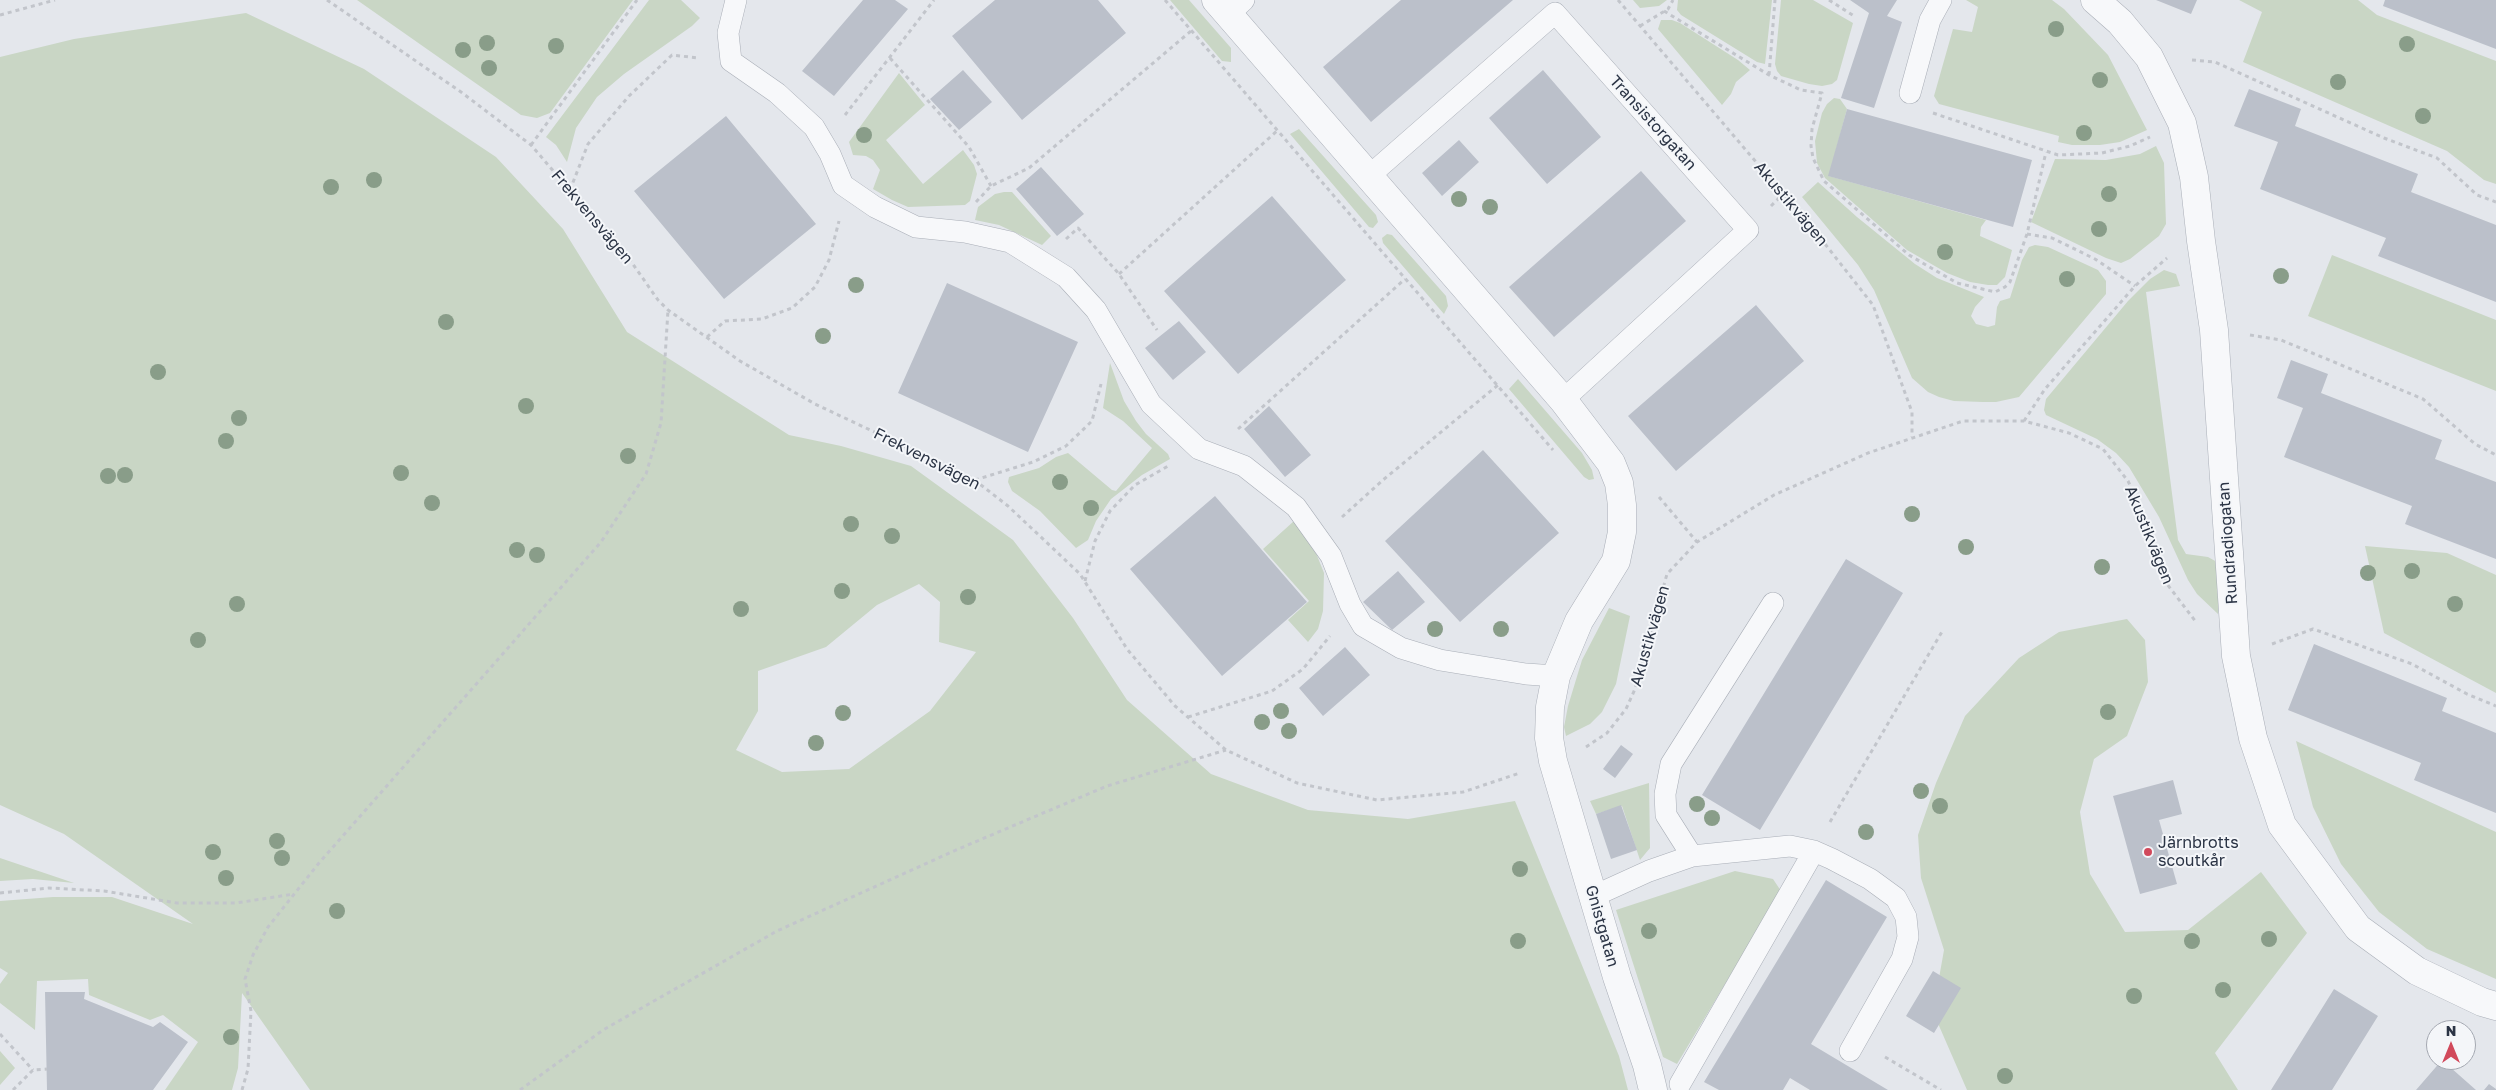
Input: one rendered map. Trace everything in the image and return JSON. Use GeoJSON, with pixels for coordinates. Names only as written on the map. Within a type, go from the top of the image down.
{"type":"FeatureCollection","features":[{"type":"Feature","properties":{"kind":"street","name":"Rundradiogatan"},"geometry":{"type":"LineString","coordinates":[[2094,0],[2120,22],[2149,57],[2182,123],[2194,177],[2214,330],[2236,656],[2253,738],[2282,825],[2358,928],[2417,971],[2482,1002],[2496,1006]]}},
{"type":"Feature","properties":{"kind":"street"},"geometry":{"type":"LineString","coordinates":[[1229,5],[1305,104],[1563,400],[1611,463],[1618,483],[1622,505],[1622,532],[1616,561],[1579,621],[1556,676],[1550,707],[1549,738],[1553,761]]}},
{"type":"Feature","properties":{"kind":"street","name":"Gnistgatan"},"geometry":{"type":"LineString","coordinates":[[1553,761],[1617,977],[1650,1078]]}},
{"type":"Feature","properties":{"kind":"lane"},"geometry":{"type":"LineString","coordinates":[[736,0],[728,33],[731,61],[777,93],[814,127],[843,185],[875,207],[916,227],[964,232],[1010,242],[1066,277],[1096,310],[1151,404],[1199,449],[1244,466],[1296,507],[1331,556],[1350,604],[1363,626],[1400,648],[1440,660],[1526,674],[1556,676]]}},
{"type":"Feature","properties":{"kind":"lane"},"geometry":{"type":"LineString","coordinates":[[1910,93],[1930,20],[1941,0]]}},
{"type":"Feature","properties":{"kind":"lane","name":"Transistorgatan"},"geometry":{"type":"LineString","coordinates":[[1369,176],[1554,13],[1748,230],[1563,400]]}},
{"type":"Feature","properties":{"kind":"lane"},"geometry":{"type":"LineString","coordinates":[[1692,856],[1666,815],[1665,794],[1671,764],[1772,603]]}},
{"type":"Feature","properties":{"kind":"lane"},"geometry":{"type":"LineString","coordinates":[[1594,896],[1649,871],[1692,856],[1790,846],[1814,851],[1870,879],[1896,898],[1906,916],[1908,937],[1902,959],[1853,1046]]}},
{"type":"Feature","properties":{"kind":"lane"},"geometry":{"type":"LineString","coordinates":[[1650,1078],[1685,1087],[1814,851]]}},
{"type":"Feature","properties":{"kind":"path"},"geometry":{"type":"LineString","coordinates":[[0,14],[55,0]]}},
{"type":"Feature","properties":{"kind":"path","name":"Frekvensvägen"},"geometry":{"type":"LineString","coordinates":[[327,0],[461,92],[532,145],[630,260],[658,300],[668,310],[740,361],[815,404],[975,480],[1008,506],[1080,574],[1127,649],[1175,706],[1226,750],[1297,783],[1377,800],[1463,792],[1553,761]]}},
{"type":"Feature","properties":{"kind":"path"},"geometry":{"type":"LineString","coordinates":[[532,145],[637,0]]}},
{"type":"Feature","properties":{"kind":"path"},"geometry":{"type":"LineString","coordinates":[[823,142],[934,0]]}},
{"type":"Feature","properties":{"kind":"path"},"geometry":{"type":"LineString","coordinates":[[1165,0],[1558,456]]}},
{"type":"Feature","properties":{"kind":"path","name":"Akustikvägen"},"geometry":{"type":"LineString","coordinates":[[1618,0],[1814,230],[1873,306],[1912,412],[1912,437]]}},
{"type":"Feature","properties":{"kind":"path"},"geometry":{"type":"LineString","coordinates":[[1640,26],[1664,11],[1673,0]]}},
{"type":"Feature","properties":{"kind":"path"},"geometry":{"type":"LineString","coordinates":[[1769,75],[1775,0]]}},
{"type":"Feature","properties":{"kind":"path"},"geometry":{"type":"LineString","coordinates":[[1829,0],[1854,16]]}},
{"type":"Feature","properties":{"kind":"path"},"geometry":{"type":"LineString","coordinates":[[1664,11],[1769,75],[1801,90],[1822,94],[1812,129],[1811,146],[1813,158],[1824,181],[1890,240],[1925,266],[1970,288],[1995,292],[2000,291],[2010,282],[2027,234],[2046,152]]}},
{"type":"Feature","properties":{"kind":"path"},"geometry":{"type":"LineString","coordinates":[[964,232],[974,205],[991,186],[1029,168],[1191,31]]}},
{"type":"Feature","properties":{"kind":"path"},"geometry":{"type":"LineString","coordinates":[[570,191],[588,144],[629,96],[672,55],[731,61]]}},
{"type":"Feature","properties":{"kind":"path"},"geometry":{"type":"LineString","coordinates":[[2149,57],[2215,62],[2384,138],[2437,158],[2477,195],[2496,202]]}},
{"type":"Feature","properties":{"kind":"path"},"geometry":{"type":"LineString","coordinates":[[890,58],[969,147],[991,186]]}},
{"type":"Feature","properties":{"kind":"path"},"geometry":{"type":"LineString","coordinates":[[1910,93],[1935,115],[2058,155],[2102,153],[2130,146],[2182,123]]}},
{"type":"Feature","properties":{"kind":"path"},"geometry":{"type":"LineString","coordinates":[[1119,274],[1305,104]]}},
{"type":"Feature","properties":{"kind":"path"},"geometry":{"type":"LineString","coordinates":[[706,337],[725,321],[762,319],[792,308],[815,288],[831,252],[839,220],[843,185]]}},
{"type":"Feature","properties":{"kind":"path"},"geometry":{"type":"LineString","coordinates":[[2027,234],[2052,238],[2094,259],[2135,286]]}},
{"type":"Feature","properties":{"kind":"path"},"geometry":{"type":"LineString","coordinates":[[2024,421],[2045,389],[2135,286],[2170,254],[2201,240]]}},
{"type":"Feature","properties":{"kind":"path"},"geometry":{"type":"LineString","coordinates":[[1084,582],[1095,541],[1110,510],[1135,485],[1167,466],[1208,452],[1259,412],[1405,279]]}},
{"type":"Feature","properties":{"kind":"path"},"geometry":{"type":"LineString","coordinates":[[242,1090],[248,1069],[250,1011],[245,979],[253,955],[268,927],[294,894],[601,542],[646,474],[661,423],[668,310]]}},
{"type":"Feature","properties":{"kind":"path"},"geometry":{"type":"LineString","coordinates":[[975,480],[1033,462],[1066,446],[1092,422],[1103,377],[1104,323]]}},
{"type":"Feature","properties":{"kind":"path"},"geometry":{"type":"LineString","coordinates":[[2214,330],[2281,340],[2423,399],[2475,444],[2496,455]]}},
{"type":"Feature","properties":{"kind":"path"},"geometry":{"type":"LineString","coordinates":[[1325,548],[1343,515],[1497,386]]}},
{"type":"Feature","properties":{"kind":"path","name":"Akustikvägen"},"geometry":{"type":"LineString","coordinates":[[1553,761],[1576,753],[1607,733],[1626,709],[1635,689],[1667,574],[1697,542],[1774,495],[1868,453],[1963,421],[2024,421],[2069,432],[2103,449],[2128,481],[2147,521],[2168,584],[2203,631],[2236,656]]}},
{"type":"Feature","properties":{"kind":"path"},"geometry":{"type":"LineString","coordinates":[[1655,493],[1697,542]]}},
{"type":"Feature","properties":{"kind":"path"},"geometry":{"type":"LineString","coordinates":[[1187,717],[1272,691],[1303,669],[1329,638],[1350,604]]}},
{"type":"Feature","properties":{"kind":"path"},"geometry":{"type":"LineString","coordinates":[[2236,656],[2313,629],[2412,664],[2467,694],[2496,706]]}},
{"type":"Feature","properties":{"kind":"path"},"geometry":{"type":"LineString","coordinates":[[1814,851],[1943,630]]}},
{"type":"Feature","properties":{"kind":"path"},"geometry":{"type":"LineString","coordinates":[[520,1090],[603,1030],[777,931],[956,850],[1107,786],[1226,750]]}},
{"type":"Feature","properties":{"kind":"path"},"geometry":{"type":"LineString","coordinates":[[0,893],[49,888],[104,891],[177,903],[236,903],[294,894]]}},
{"type":"Feature","properties":{"kind":"path"},"geometry":{"type":"LineString","coordinates":[[0,1034],[32,1070]]}},
{"type":"Feature","properties":{"kind":"path"},"geometry":{"type":"LineString","coordinates":[[1853,1046],[1941,1090]]}},
{"type":"Feature","properties":{"kind":"path"},"geometry":{"type":"LineString","coordinates":[[13,1090],[32,1070],[47,1069]]}},
{"type":"Feature","properties":{"kind":"green space"},"geometry":{"type":"Polygon","coordinates":[[[357,0],[633,0],[550,113],[537,118],[521,115],[357,0]]]}},
{"type":"Feature","properties":{"kind":"green space"},"geometry":{"type":"Polygon","coordinates":[[[649,0],[681,0],[700,18],[692,26],[624,74],[597,97],[576,128],[567,162],[556,145],[546,137],[649,0]]]}},
{"type":"Feature","properties":{"kind":"green space"},"geometry":{"type":"Polygon","coordinates":[[[1170,0],[1189,0],[1231,48],[1231,62],[1222,61],[1170,0]]]}},
{"type":"Feature","properties":{"kind":"green space"},"geometry":{"type":"Polygon","coordinates":[[[1633,0],[1667,0],[1659,6],[1640,8],[1633,0]]]}},
{"type":"Feature","properties":{"kind":"green space"},"geometry":{"type":"Polygon","coordinates":[[[1678,0],[1772,0],[1765,64],[1757,62],[1681,15],[1677,10],[1678,0]]]}},
{"type":"Feature","properties":{"kind":"green space"},"geometry":{"type":"Polygon","coordinates":[[[1781,0],[1813,0],[1853,23],[1837,80],[1832,84],[1822,86],[1809,84],[1781,76],[1777,71],[1775,64],[1781,0]]]}},
{"type":"Feature","properties":{"kind":"green space"},"geometry":{"type":"Polygon","coordinates":[[[1966,0],[2052,0],[2064,9],[2108,55],[2147,130],[2120,142],[2100,145],[2072,145],[2058,142],[2059,136],[1939,104],[1934,96],[1953,29],[1972,32],[1978,7],[1966,0]]]}},
{"type":"Feature","properties":{"kind":"green space"},"geometry":{"type":"Polygon","coordinates":[[[2239,0],[2358,0],[2377,15],[2496,61],[2496,184],[2484,180],[2447,151],[2243,62],[2262,12],[2239,0]]]}},
{"type":"Feature","properties":{"kind":"green space"},"geometry":{"type":"Polygon","coordinates":[[[246,13],[364,69],[496,157],[563,229],[627,332],[789,435],[841,446],[911,466],[1013,540],[1073,618],[1127,700],[1211,774],[1308,810],[1408,819],[1515,801],[1619,1056],[1628,1090],[310,1090],[242,993],[238,1068],[232,1090],[165,1090],[198,1042],[163,1015],[150,1020],[89,995],[88,979],[37,981],[35,1030],[0,1003],[0,984],[8,973],[0,968],[0,901],[53,897],[112,897],[193,924],[64,834],[0,805],[0,57],[74,39],[246,13]],[[919,584],[877,605],[826,647],[758,671],[758,711],[736,750],[782,772],[849,769],[930,711],[976,652],[939,642],[940,602],[919,584]]]}},
{"type":"Feature","properties":{"kind":"green space"},"geometry":{"type":"Polygon","coordinates":[[[1661,20],[1672,20],[1680,23],[1738,60],[1750,70],[1736,82],[1731,94],[1722,105],[1658,29],[1661,20]]]}},
{"type":"Feature","properties":{"kind":"green space"},"geometry":{"type":"Polygon","coordinates":[[[899,73],[925,105],[886,140],[923,184],[963,150],[974,165],[977,174],[970,201],[965,205],[908,207],[892,200],[873,189],[880,170],[873,160],[866,156],[853,155],[849,142],[899,73]]]}},
{"type":"Feature","properties":{"kind":"green space"},"geometry":{"type":"Polygon","coordinates":[[[1834,98],[1840,99],[1847,109],[1829,176],[1986,220],[1981,227],[1980,236],[2012,250],[2005,277],[1997,285],[1970,282],[1947,273],[1907,250],[1825,178],[1817,163],[1815,141],[1822,113],[1827,104],[1834,98]]]}},
{"type":"Feature","properties":{"kind":"green space"},"geometry":{"type":"Polygon","coordinates":[[[1299,129],[1376,215],[1378,222],[1373,228],[1369,227],[1290,134],[1299,129]]]}},
{"type":"Feature","properties":{"kind":"green space"},"geometry":{"type":"Polygon","coordinates":[[[2156,146],[2164,163],[2166,224],[2159,236],[2130,259],[2121,263],[2106,258],[2031,222],[2055,159],[2106,160],[2140,154],[2156,146]]]}},
{"type":"Feature","properties":{"kind":"green space"},"geometry":{"type":"Polygon","coordinates":[[[1818,182],[1857,217],[1915,264],[1937,278],[1984,297],[1975,307],[1971,316],[1976,324],[1988,327],[1995,325],[1997,307],[2000,301],[2010,298],[2022,260],[2029,247],[2035,245],[2048,247],[2098,270],[2106,281],[2106,294],[2019,397],[1996,402],[1983,402],[1954,401],[1939,397],[1928,392],[1912,378],[1874,290],[1858,265],[1802,197],[1818,182]]]}},
{"type":"Feature","properties":{"kind":"green space"},"geometry":{"type":"Polygon","coordinates":[[[1012,192],[1051,236],[1042,245],[999,225],[975,220],[978,207],[995,194],[1012,192]]]}},
{"type":"Feature","properties":{"kind":"green space"},"geometry":{"type":"Polygon","coordinates":[[[1387,234],[1392,235],[1446,296],[1448,306],[1444,314],[1383,243],[1382,238],[1387,234]]]}},
{"type":"Feature","properties":{"kind":"green space"},"geometry":{"type":"Polygon","coordinates":[[[2332,255],[2496,320],[2496,391],[2308,316],[2332,255]]]}},
{"type":"Feature","properties":{"kind":"green space"},"geometry":{"type":"Polygon","coordinates":[[[2164,270],[2176,274],[2180,286],[2146,292],[2178,540],[2186,554],[2208,557],[2217,562],[2220,595],[2218,614],[2197,594],[2188,580],[2159,517],[2129,467],[2116,453],[2097,439],[2046,415],[2044,410],[2046,399],[2128,301],[2150,279],[2164,270]]]}},
{"type":"Feature","properties":{"kind":"green space"},"geometry":{"type":"Polygon","coordinates":[[[1110,363],[1124,401],[1136,421],[1146,434],[1168,454],[1170,459],[1142,475],[1111,499],[1096,521],[1088,540],[1076,548],[1040,511],[1012,491],[1008,482],[1009,477],[1039,468],[1056,457],[1068,453],[1112,490],[1116,491],[1152,448],[1123,421],[1103,408],[1110,363]]]}},
{"type":"Feature","properties":{"kind":"green space"},"geometry":{"type":"Polygon","coordinates":[[[1518,379],[1582,453],[1592,470],[1594,479],[1589,480],[1584,477],[1509,389],[1518,379]]]}},
{"type":"Feature","properties":{"kind":"green space"},"geometry":{"type":"Polygon","coordinates":[[[1294,521],[1316,553],[1324,573],[1323,611],[1318,629],[1308,642],[1288,620],[1309,601],[1263,549],[1294,521]]]}},
{"type":"Feature","properties":{"kind":"green space"},"geometry":{"type":"Polygon","coordinates":[[[2365,546],[2447,553],[2496,575],[2496,693],[2384,633],[2365,546]]]}},
{"type":"Feature","properties":{"kind":"green space"},"geometry":{"type":"Polygon","coordinates":[[[1609,608],[1630,616],[1616,684],[1602,712],[1590,724],[1566,736],[1564,727],[1568,706],[1582,660],[1609,608]]]}},
{"type":"Feature","properties":{"kind":"green space"},"geometry":{"type":"Polygon","coordinates":[[[2127,619],[2145,640],[2148,682],[2127,736],[2094,759],[2080,812],[2090,874],[2125,932],[2188,930],[2261,872],[2307,933],[2215,1053],[2238,1090],[1967,1090],[1933,1012],[1944,950],[1921,878],[1918,835],[1936,783],[1965,716],[2019,658],[2059,632],[2127,619]]]}},
{"type":"Feature","properties":{"kind":"green space"},"geometry":{"type":"Polygon","coordinates":[[[2296,741],[2496,832],[2496,979],[2427,949],[2379,912],[2341,864],[2313,807],[2296,741]]]}},
{"type":"Feature","properties":{"kind":"green space"},"geometry":{"type":"Polygon","coordinates":[[[1649,783],[1650,848],[1640,860],[1622,806],[1596,814],[1590,801],[1649,783]]]}},
{"type":"Feature","properties":{"kind":"green space"},"geometry":{"type":"Polygon","coordinates":[[[0,858],[74,883],[33,879],[0,881],[0,858]]]}},
{"type":"Feature","properties":{"kind":"green space"},"geometry":{"type":"Polygon","coordinates":[[[1735,871],[1773,879],[1781,891],[1677,1064],[1663,1057],[1616,910],[1735,871]]]}},
{"type":"Feature","properties":{"kind":"green space"},"geometry":{"type":"Polygon","coordinates":[[[0,1051],[15,1068],[0,1085],[0,1051]]]}},
{"type":"Feature","properties":{"kind":"building"},"geometry":{"type":"Polygon","coordinates":[[[863,0],[895,0],[908,9],[834,96],[802,71],[863,0]]]}},
{"type":"Feature","properties":{"kind":"building"},"geometry":{"type":"Polygon","coordinates":[[[995,0],[1098,0],[1126,33],[1022,120],[952,36],[995,0]]]}},
{"type":"Feature","properties":{"kind":"building"},"geometry":{"type":"Polygon","coordinates":[[[1401,0],[1513,0],[1371,122],[1323,67],[1401,0]]]}},
{"type":"Feature","properties":{"kind":"building"},"geometry":{"type":"Polygon","coordinates":[[[1850,0],[1897,0],[1887,16],[1902,22],[1874,108],[1841,98],[1869,13],[1850,0]]]}},
{"type":"Feature","properties":{"kind":"building"},"geometry":{"type":"Polygon","coordinates":[[[2156,0],[2197,0],[2191,14],[2156,0]]]}},
{"type":"Feature","properties":{"kind":"building"},"geometry":{"type":"Polygon","coordinates":[[[2385,0],[2496,0],[2496,49],[2383,6],[2385,0]]]}},
{"type":"Feature","properties":{"kind":"building"},"geometry":{"type":"Polygon","coordinates":[[[963,70],[992,102],[959,130],[930,99],[963,70]]]}},
{"type":"Feature","properties":{"kind":"building"},"geometry":{"type":"Polygon","coordinates":[[[1543,70],[1601,137],[1547,184],[1489,118],[1543,70]]]}},
{"type":"Feature","properties":{"kind":"building"},"geometry":{"type":"Polygon","coordinates":[[[2249,89],[2301,109],[2295,126],[2418,174],[2411,192],[2496,225],[2496,302],[2378,256],[2386,238],[2260,189],[2278,142],[2234,126],[2249,89]]]}},
{"type":"Feature","properties":{"kind":"building"},"geometry":{"type":"Polygon","coordinates":[[[1847,109],[2032,160],[2013,227],[1828,176],[1847,109]]]}},
{"type":"Feature","properties":{"kind":"building"},"geometry":{"type":"Polygon","coordinates":[[[726,116],[816,224],[724,299],[634,191],[726,116]]]}},
{"type":"Feature","properties":{"kind":"building"},"geometry":{"type":"Polygon","coordinates":[[[1459,140],[1479,162],[1442,196],[1422,173],[1459,140]]]}},
{"type":"Feature","properties":{"kind":"building"},"geometry":{"type":"Polygon","coordinates":[[[1041,167],[1084,214],[1057,236],[1016,189],[1041,167]]]}},
{"type":"Feature","properties":{"kind":"building"},"geometry":{"type":"Polygon","coordinates":[[[1641,171],[1686,221],[1554,337],[1509,287],[1641,171]]]}},
{"type":"Feature","properties":{"kind":"building"},"geometry":{"type":"Polygon","coordinates":[[[1272,196],[1346,280],[1238,374],[1164,291],[1272,196]]]}},
{"type":"Feature","properties":{"kind":"building"},"geometry":{"type":"Polygon","coordinates":[[[947,283],[1078,342],[1028,452],[898,393],[947,283]]]}},
{"type":"Feature","properties":{"kind":"building"},"geometry":{"type":"Polygon","coordinates":[[[1756,305],[1804,361],[1676,471],[1628,416],[1756,305]]]}},
{"type":"Feature","properties":{"kind":"building"},"geometry":{"type":"Polygon","coordinates":[[[1179,321],[1206,352],[1173,380],[1145,348],[1179,321]]]}},
{"type":"Feature","properties":{"kind":"building"},"geometry":{"type":"Polygon","coordinates":[[[2291,360],[2328,374],[2321,393],[2442,440],[2435,459],[2496,482],[2496,559],[2405,524],[2412,506],[2284,457],[2303,408],[2277,398],[2291,360]]]}},
{"type":"Feature","properties":{"kind":"building"},"geometry":{"type":"Polygon","coordinates":[[[1269,406],[1311,455],[1285,477],[1244,429],[1269,406]]]}},
{"type":"Feature","properties":{"kind":"building"},"geometry":{"type":"Polygon","coordinates":[[[1483,450],[1559,533],[1460,622],[1385,541],[1483,450]]]}},
{"type":"Feature","properties":{"kind":"building"},"geometry":{"type":"Polygon","coordinates":[[[1215,496],[1307,602],[1222,676],[1130,569],[1215,496]]]}},
{"type":"Feature","properties":{"kind":"building"},"geometry":{"type":"Polygon","coordinates":[[[1846,559],[1903,593],[1760,830],[1702,795],[1846,559]]]}},
{"type":"Feature","properties":{"kind":"building"},"geometry":{"type":"Polygon","coordinates":[[[1398,571],[1425,602],[1392,630],[1363,602],[1398,571]]]}},
{"type":"Feature","properties":{"kind":"building"},"geometry":{"type":"Polygon","coordinates":[[[2314,644],[2447,698],[2442,711],[2496,733],[2496,813],[2414,780],[2421,763],[2288,710],[2314,644]]]}},
{"type":"Feature","properties":{"kind":"building"},"geometry":{"type":"Polygon","coordinates":[[[1345,647],[1370,675],[1323,716],[1299,688],[1345,647]]]}},
{"type":"Feature","properties":{"kind":"building"},"geometry":{"type":"Polygon","coordinates":[[[1621,745],[1633,754],[1615,778],[1603,769],[1621,745]]]}},
{"type":"Feature","properties":{"kind":"building","name":"Järnbrotts scoutkår"},"geometry":{"type":"Polygon","coordinates":[[[2173,780],[2182,814],[2159,820],[2177,884],[2140,894],[2113,796],[2173,780]]]}},
{"type":"Feature","properties":{"kind":"building"},"geometry":{"type":"Polygon","coordinates":[[[1621,805],[1637,850],[1611,859],[1596,814],[1621,805]]]}},
{"type":"Feature","properties":{"kind":"building"},"geometry":{"type":"Polygon","coordinates":[[[1826,880],[1887,917],[1811,1044],[1888,1090],[1810,1090],[1790,1078],[1783,1090],[1719,1090],[1704,1082],[1826,880]]]}},
{"type":"Feature","properties":{"kind":"building"},"geometry":{"type":"Polygon","coordinates":[[[1933,971],[1961,988],[1934,1033],[1906,1016],[1933,971]]]}},
{"type":"Feature","properties":{"kind":"building"},"geometry":{"type":"Polygon","coordinates":[[[2334,989],[2378,1016],[2332,1090],[2271,1090],[2334,989]]]}},
{"type":"Feature","properties":{"kind":"building"},"geometry":{"type":"Polygon","coordinates":[[[45,992],[85,992],[84,999],[153,1027],[160,1022],[188,1042],[153,1090],[47,1090],[45,992]]]}},
{"type":"Feature","properties":{"kind":"building"},"geometry":{"type":"Polygon","coordinates":[[[2433,1070],[2453,1070],[2476,1090],[2416,1090],[2433,1070]]]}},
{"type":"Feature","properties":{"kind":"building"},"geometry":{"type":"Polygon","coordinates":[[[2489,1084],[2496,1089],[2496,1090],[2484,1090],[2489,1084]]]}},
{"type":"Feature","properties":{"kind":"place","name":"Järnbrotts scoutkår"},"geometry":{"type":"Point","coordinates":[2148,852]}}]}
